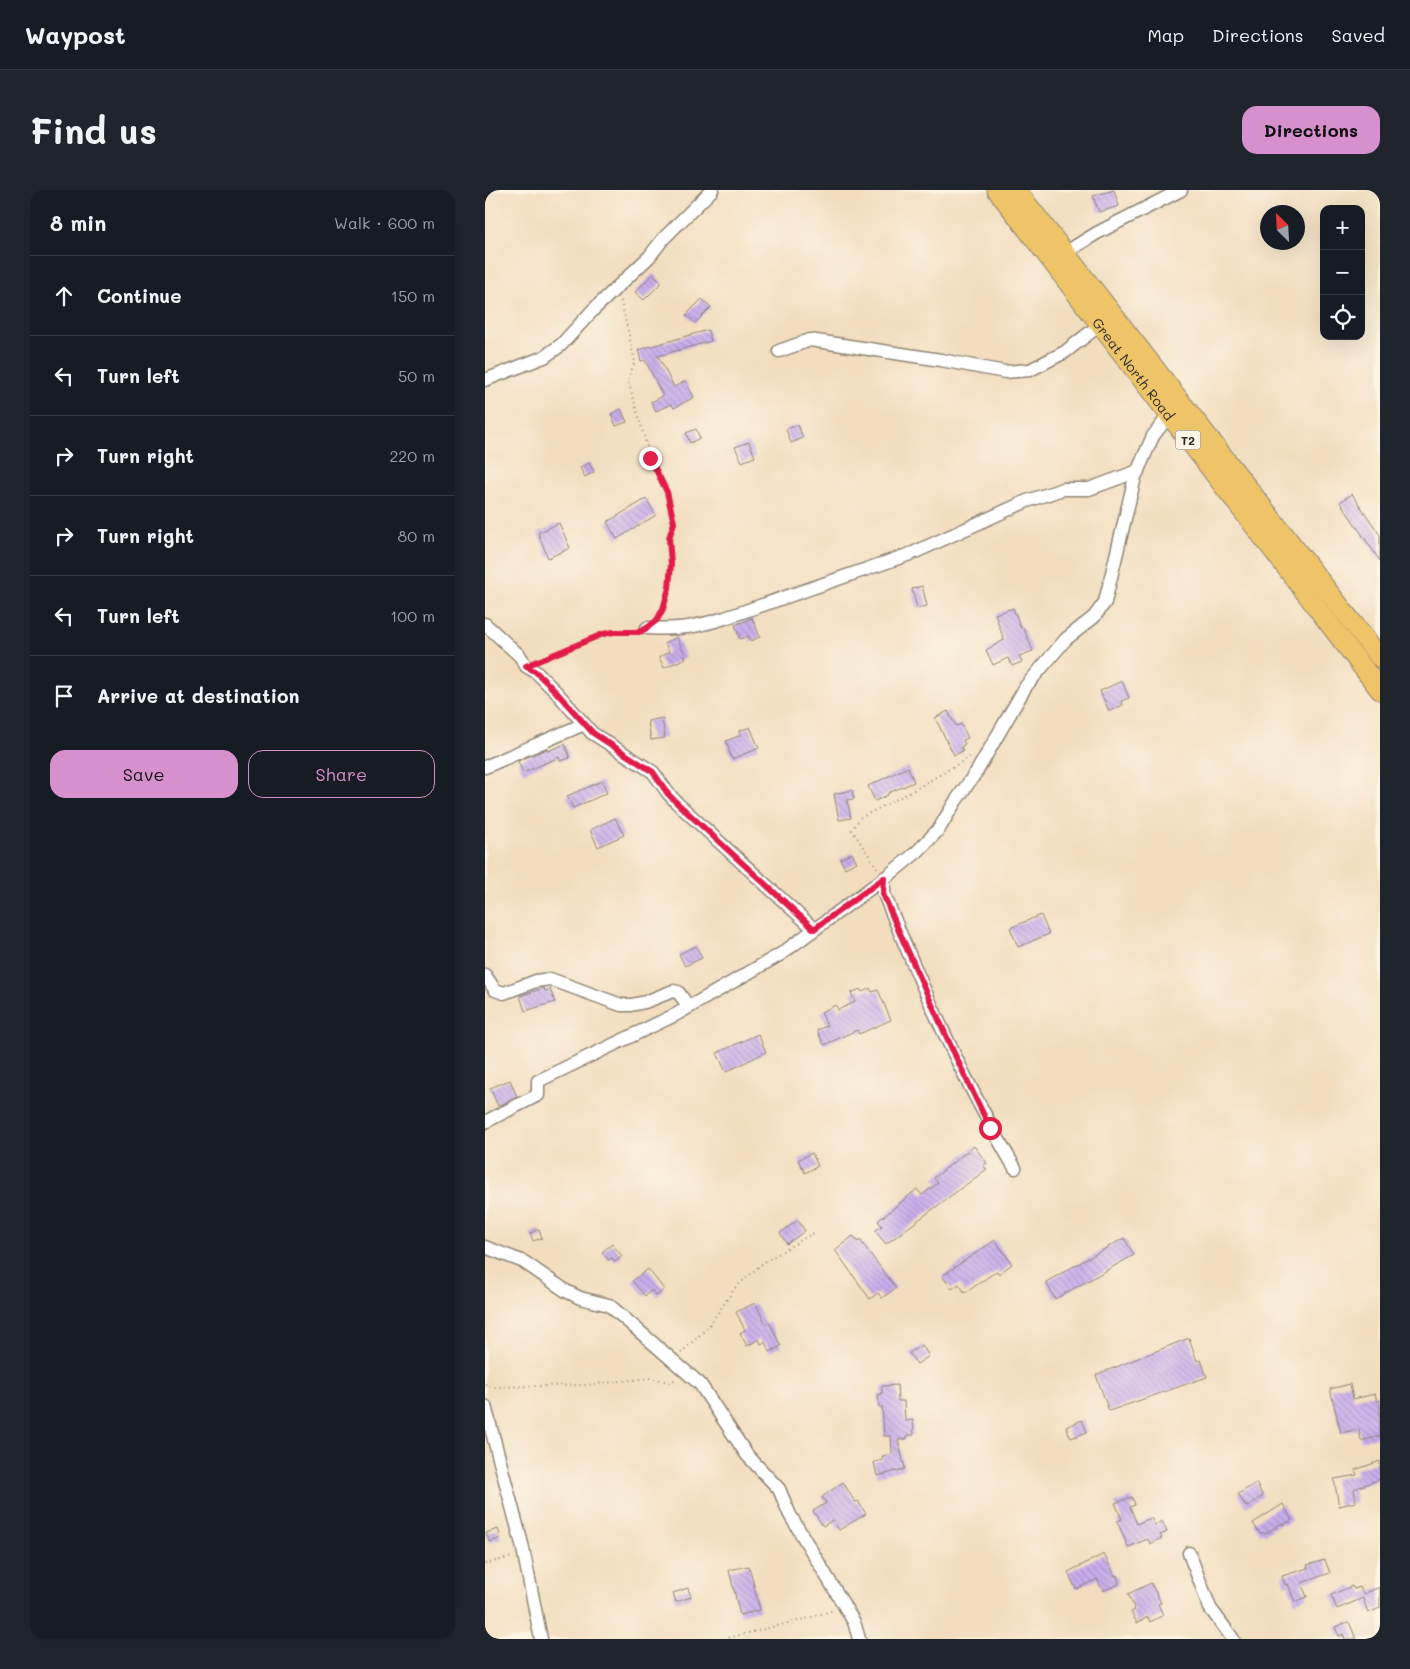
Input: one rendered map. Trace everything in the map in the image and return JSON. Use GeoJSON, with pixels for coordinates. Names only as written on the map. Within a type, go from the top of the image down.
{"type":"FeatureCollection","features":[{"type":"Feature","properties":{"kind":"highway","name":"Great North Road"},"geometry":{"type":"LineString","coordinates":[[997,190],[1058,257],[1174,408],[1380,690]]}},
{"type":"Feature","properties":{"kind":"highway","name":"Great North Road"},"geometry":{"type":"LineString","coordinates":[[1016,190],[1101,324],[1174,408],[1380,658]]}},
{"type":"Feature","properties":{"kind":"street"},"geometry":{"type":"LineString","coordinates":[[485,380],[544,357],[561,346],[593,310],[649,257],[663,239],[712,190]]}},
{"type":"Feature","properties":{"kind":"street"},"geometry":{"type":"LineString","coordinates":[[1141,209],[1159,190]]}},
{"type":"Feature","properties":{"kind":"street"},"geometry":{"type":"LineString","coordinates":[[1058,257],[1141,209],[1181,190]]}},
{"type":"Feature","properties":{"kind":"street"},"geometry":{"type":"LineString","coordinates":[[779,352],[810,340],[932,358],[1005,372],[1030,370],[1065,352],[1101,324]]}},
{"type":"Feature","properties":{"kind":"street"},"geometry":{"type":"LineString","coordinates":[[485,1122],[538,1095],[538,1081],[662,1022],[794,946],[917,852],[939,829],[977,771],[1012,709],[1031,680],[1066,639],[1094,617],[1105,602],[1138,472],[1153,436],[1174,408]]}},
{"type":"Feature","properties":{"kind":"street"},"geometry":{"type":"LineString","coordinates":[[647,628],[672,630],[701,625],[725,618],[913,552],[1027,501],[1063,489],[1089,489],[1138,472]]}},
{"type":"Feature","properties":{"kind":"street"},"geometry":{"type":"LineString","coordinates":[[485,624],[520,656],[526,666],[536,672],[557,693],[593,733],[653,772],[668,794],[677,803],[814,929]]}},
{"type":"Feature","properties":{"kind":"street"},"geometry":{"type":"LineString","coordinates":[[485,767],[584,724]]}},
{"type":"Feature","properties":{"kind":"street"},"geometry":{"type":"LineString","coordinates":[[884,878],[883,894],[953,1051],[990,1128],[1015,1168]]}},
{"type":"Feature","properties":{"kind":"street"},"geometry":{"type":"LineString","coordinates":[[485,975],[495,990],[504,993],[536,981],[550,979],[621,1005],[637,1005],[673,990],[678,992],[689,1007]]}},
{"type":"Feature","properties":{"kind":"street"},"geometry":{"type":"LineString","coordinates":[[485,1246],[524,1262],[566,1291],[580,1298],[609,1305],[700,1384],[747,1456],[779,1489],[790,1515],[854,1622],[859,1639]]}},
{"type":"Feature","properties":{"kind":"street"},"geometry":{"type":"LineString","coordinates":[[485,1406],[524,1554],[541,1639]]}},
{"type":"Feature","properties":{"kind":"street"},"geometry":{"type":"LineString","coordinates":[[1189,1553],[1210,1608],[1233,1639]]}},
{"type":"Feature","properties":{"kind":"path"},"geometry":{"type":"LineString","coordinates":[[526,666],[603,634],[639,632],[647,628],[657,620],[663,609],[669,588],[671,564],[669,538],[674,523],[667,492],[650,458],[628,380],[635,362],[618,287]]}},
{"type":"Feature","properties":{"kind":"path"},"geometry":{"type":"LineString","coordinates":[[884,878],[853,830],[860,818],[912,791],[992,745]]}},
{"type":"Feature","properties":{"kind":"path"},"geometry":{"type":"LineString","coordinates":[[674,1360],[708,1327],[735,1288],[763,1263],[815,1232]]}},
{"type":"Feature","properties":{"kind":"path"},"geometry":{"type":"LineString","coordinates":[[485,1384],[493,1387],[586,1385],[649,1378],[670,1382],[688,1372]]}},
{"type":"Feature","properties":{"kind":"path"},"geometry":{"type":"LineString","coordinates":[[485,1564],[524,1554]]}},
{"type":"Feature","properties":{"kind":"path"},"geometry":{"type":"LineString","coordinates":[[724,1639],[809,1618],[844,1607]]}},
{"type":"Feature","properties":{"kind":"building"},"geometry":{"type":"Polygon","coordinates":[[[1114,190],[1119,206],[1099,212],[1093,196],[1114,190]]]}},
{"type":"Feature","properties":{"kind":"building"},"geometry":{"type":"Polygon","coordinates":[[[653,274],[662,282],[644,300],[635,292],[653,274]]]}},
{"type":"Feature","properties":{"kind":"building"},"geometry":{"type":"Polygon","coordinates":[[[702,299],[711,307],[695,323],[686,315],[702,299]]]}},
{"type":"Feature","properties":{"kind":"building"},"geometry":{"type":"Polygon","coordinates":[[[708,330],[711,341],[658,356],[674,387],[685,381],[694,397],[674,408],[671,404],[656,411],[651,402],[663,396],[645,360],[641,361],[638,350],[708,330]]]}},
{"type":"Feature","properties":{"kind":"building"},"geometry":{"type":"Polygon","coordinates":[[[621,409],[627,422],[616,426],[611,414],[621,409]]]}},
{"type":"Feature","properties":{"kind":"building"},"geometry":{"type":"Polygon","coordinates":[[[798,425],[803,438],[791,443],[786,429],[798,425]]]}},
{"type":"Feature","properties":{"kind":"building"},"geometry":{"type":"Polygon","coordinates":[[[696,429],[700,438],[690,443],[686,433],[696,429]]]}},
{"type":"Feature","properties":{"kind":"building"},"geometry":{"type":"Polygon","coordinates":[[[749,442],[755,457],[742,462],[735,447],[749,442]]]}},
{"type":"Feature","properties":{"kind":"building"},"geometry":{"type":"Polygon","coordinates":[[[589,463],[594,472],[585,477],[580,468],[589,463]]]}},
{"type":"Feature","properties":{"kind":"building"},"geometry":{"type":"Polygon","coordinates":[[[1352,494],[1380,535],[1380,561],[1340,502],[1352,494]]]}},
{"type":"Feature","properties":{"kind":"building"},"geometry":{"type":"Polygon","coordinates":[[[646,499],[656,515],[617,539],[607,522],[646,499]]]}},
{"type":"Feature","properties":{"kind":"building"},"geometry":{"type":"Polygon","coordinates":[[[559,523],[570,548],[548,558],[538,533],[559,523]]]}},
{"type":"Feature","properties":{"kind":"building"},"geometry":{"type":"Polygon","coordinates":[[[922,586],[927,606],[917,608],[912,589],[922,586]]]}},
{"type":"Feature","properties":{"kind":"building"},"geometry":{"type":"Polygon","coordinates":[[[1013,608],[1033,651],[1019,656],[1022,662],[1012,666],[1008,658],[993,665],[986,650],[1004,640],[995,614],[1013,608]]]}},
{"type":"Feature","properties":{"kind":"building"},"geometry":{"type":"Polygon","coordinates":[[[752,618],[760,637],[750,641],[748,636],[740,639],[735,625],[752,618]]]}},
{"type":"Feature","properties":{"kind":"building"},"geometry":{"type":"Polygon","coordinates":[[[677,637],[686,658],[664,668],[659,657],[669,652],[665,643],[677,637]]]}},
{"type":"Feature","properties":{"kind":"building"},"geometry":{"type":"Polygon","coordinates":[[[1122,681],[1129,698],[1121,701],[1123,705],[1109,711],[1100,691],[1122,681]]]}},
{"type":"Feature","properties":{"kind":"building"},"geometry":{"type":"Polygon","coordinates":[[[948,711],[956,726],[961,724],[968,738],[963,740],[965,744],[961,747],[963,751],[954,755],[935,718],[948,711]]]}},
{"type":"Feature","properties":{"kind":"building"},"geometry":{"type":"Polygon","coordinates":[[[662,718],[665,738],[651,740],[648,721],[662,718]]]}},
{"type":"Feature","properties":{"kind":"building"},"geometry":{"type":"Polygon","coordinates":[[[750,727],[759,748],[732,759],[726,741],[741,735],[739,731],[750,727]]]}},
{"type":"Feature","properties":{"kind":"building"},"geometry":{"type":"Polygon","coordinates":[[[565,744],[570,758],[560,761],[559,757],[523,773],[518,761],[565,744]]]}},
{"type":"Feature","properties":{"kind":"building"},"geometry":{"type":"Polygon","coordinates":[[[908,767],[914,782],[875,801],[868,786],[908,767]]]}},
{"type":"Feature","properties":{"kind":"building"},"geometry":{"type":"Polygon","coordinates":[[[602,781],[607,793],[573,808],[567,796],[602,781]]]}},
{"type":"Feature","properties":{"kind":"building"},"geometry":{"type":"Polygon","coordinates":[[[852,790],[854,799],[847,800],[851,818],[839,820],[834,794],[852,790]]]}},
{"type":"Feature","properties":{"kind":"building"},"geometry":{"type":"Polygon","coordinates":[[[615,818],[624,835],[598,847],[590,830],[615,818]]]}},
{"type":"Feature","properties":{"kind":"building"},"geometry":{"type":"Polygon","coordinates":[[[852,853],[857,862],[845,868],[840,859],[852,853]]]}},
{"type":"Feature","properties":{"kind":"building"},"geometry":{"type":"Polygon","coordinates":[[[1041,915],[1049,934],[1018,947],[1010,928],[1041,915]]]}},
{"type":"Feature","properties":{"kind":"building"},"geometry":{"type":"Polygon","coordinates":[[[696,946],[702,958],[685,966],[679,954],[696,946]]]}},
{"type":"Feature","properties":{"kind":"building"},"geometry":{"type":"Polygon","coordinates":[[[544,988],[545,991],[550,989],[555,1002],[525,1011],[520,996],[544,988]]]}},
{"type":"Feature","properties":{"kind":"building"},"geometry":{"type":"Polygon","coordinates":[[[870,988],[872,992],[878,990],[891,1020],[859,1034],[857,1030],[824,1045],[817,1030],[827,1026],[821,1012],[836,1005],[838,1010],[855,1002],[851,993],[860,989],[862,992],[870,988]]]}},
{"type":"Feature","properties":{"kind":"building"},"geometry":{"type":"Polygon","coordinates":[[[758,1034],[766,1052],[726,1072],[717,1053],[758,1034]]]}},
{"type":"Feature","properties":{"kind":"building"},"geometry":{"type":"Polygon","coordinates":[[[510,1080],[517,1097],[498,1106],[490,1088],[510,1080]]]}},
{"type":"Feature","properties":{"kind":"building"},"geometry":{"type":"Polygon","coordinates":[[[974,1146],[987,1163],[983,1166],[987,1169],[886,1244],[875,1231],[882,1226],[878,1221],[917,1189],[922,1195],[938,1183],[934,1178],[974,1146]]]}},
{"type":"Feature","properties":{"kind":"building"},"geometry":{"type":"Polygon","coordinates":[[[812,1153],[818,1166],[805,1173],[798,1160],[812,1153]]]}},
{"type":"Feature","properties":{"kind":"building"},"geometry":{"type":"Polygon","coordinates":[[[798,1220],[805,1231],[787,1244],[780,1233],[798,1220]]]}},
{"type":"Feature","properties":{"kind":"building"},"geometry":{"type":"Polygon","coordinates":[[[539,1229],[542,1238],[533,1241],[530,1233],[539,1229]]]}},
{"type":"Feature","properties":{"kind":"building"},"geometry":{"type":"Polygon","coordinates":[[[853,1236],[858,1242],[860,1240],[896,1288],[882,1298],[878,1293],[870,1299],[835,1250],[853,1236]]]}},
{"type":"Feature","properties":{"kind":"building"},"geometry":{"type":"Polygon","coordinates":[[[1124,1238],[1134,1255],[1055,1299],[1046,1282],[1124,1238]]]}},
{"type":"Feature","properties":{"kind":"building"},"geometry":{"type":"Polygon","coordinates":[[[995,1240],[1012,1264],[999,1274],[997,1271],[965,1293],[959,1284],[952,1289],[942,1276],[995,1240]]]}},
{"type":"Feature","properties":{"kind":"building"},"geometry":{"type":"Polygon","coordinates":[[[612,1244],[622,1256],[615,1262],[612,1258],[609,1260],[602,1252],[612,1244]]]}},
{"type":"Feature","properties":{"kind":"building"},"geometry":{"type":"Polygon","coordinates":[[[648,1269],[664,1289],[657,1296],[652,1290],[645,1296],[632,1281],[648,1269]]]}},
{"type":"Feature","properties":{"kind":"building"},"geometry":{"type":"Polygon","coordinates":[[[755,1303],[766,1324],[769,1322],[781,1346],[770,1352],[765,1342],[761,1344],[759,1339],[747,1346],[740,1333],[745,1330],[736,1312],[755,1303]]]}},
{"type":"Feature","properties":{"kind":"building"},"geometry":{"type":"Polygon","coordinates":[[[1189,1338],[1197,1361],[1201,1360],[1207,1377],[1109,1411],[1096,1375],[1189,1338]]]}},
{"type":"Feature","properties":{"kind":"building"},"geometry":{"type":"Polygon","coordinates":[[[922,1345],[929,1356],[917,1364],[909,1353],[922,1345]]]}},
{"type":"Feature","properties":{"kind":"building"},"geometry":{"type":"Polygon","coordinates":[[[1350,1384],[1353,1399],[1375,1394],[1377,1401],[1380,1400],[1380,1436],[1361,1441],[1359,1429],[1341,1433],[1330,1389],[1350,1384]]]}},
{"type":"Feature","properties":{"kind":"building"},"geometry":{"type":"Polygon","coordinates":[[[897,1385],[898,1401],[904,1401],[905,1421],[913,1420],[914,1435],[907,1435],[907,1439],[898,1440],[905,1469],[877,1476],[874,1462],[883,1460],[882,1456],[892,1454],[891,1436],[884,1436],[882,1407],[879,1407],[878,1395],[882,1394],[882,1386],[897,1385]]]}},
{"type":"Feature","properties":{"kind":"building"},"geometry":{"type":"Polygon","coordinates":[[[1082,1420],[1087,1432],[1071,1438],[1066,1427],[1082,1420]]]}},
{"type":"Feature","properties":{"kind":"building"},"geometry":{"type":"Polygon","coordinates":[[[1380,1461],[1380,1479],[1354,1489],[1356,1502],[1339,1506],[1334,1479],[1357,1475],[1355,1470],[1380,1461]]]}},
{"type":"Feature","properties":{"kind":"building"},"geometry":{"type":"Polygon","coordinates":[[[843,1482],[855,1502],[858,1501],[866,1514],[839,1530],[833,1520],[823,1526],[813,1511],[826,1503],[822,1497],[843,1482]]]}},
{"type":"Feature","properties":{"kind":"building"},"geometry":{"type":"Polygon","coordinates":[[[1256,1483],[1263,1496],[1246,1507],[1238,1494],[1256,1483]]]}},
{"type":"Feature","properties":{"kind":"building"},"geometry":{"type":"Polygon","coordinates":[[[1132,1497],[1135,1505],[1130,1507],[1137,1524],[1151,1518],[1155,1525],[1162,1521],[1167,1532],[1160,1535],[1162,1538],[1150,1544],[1148,1539],[1128,1547],[1117,1521],[1122,1519],[1115,1503],[1132,1497]]]}},
{"type":"Feature","properties":{"kind":"building"},"geometry":{"type":"Polygon","coordinates":[[[1283,1504],[1292,1520],[1283,1525],[1282,1523],[1265,1534],[1263,1532],[1260,1534],[1253,1523],[1283,1504]]]}},
{"type":"Feature","properties":{"kind":"building"},"geometry":{"type":"Polygon","coordinates":[[[498,1529],[501,1538],[490,1542],[486,1533],[498,1529]]]}},
{"type":"Feature","properties":{"kind":"building"},"geometry":{"type":"Polygon","coordinates":[[[1104,1554],[1115,1576],[1117,1575],[1119,1584],[1103,1591],[1097,1579],[1076,1589],[1068,1572],[1104,1554]]]}},
{"type":"Feature","properties":{"kind":"building"},"geometry":{"type":"Polygon","coordinates":[[[1325,1560],[1330,1573],[1301,1583],[1307,1597],[1295,1602],[1288,1584],[1285,1585],[1282,1576],[1308,1568],[1307,1565],[1325,1560]]]}},
{"type":"Feature","properties":{"kind":"building"},"geometry":{"type":"Polygon","coordinates":[[[749,1566],[760,1610],[740,1615],[729,1570],[749,1566]]]}},
{"type":"Feature","properties":{"kind":"building"},"geometry":{"type":"Polygon","coordinates":[[[1151,1583],[1161,1603],[1158,1604],[1163,1615],[1150,1622],[1148,1617],[1137,1623],[1131,1612],[1135,1610],[1128,1594],[1151,1583]]]}},
{"type":"Feature","properties":{"kind":"building"},"geometry":{"type":"Polygon","coordinates":[[[1352,1586],[1354,1589],[1360,1587],[1363,1594],[1380,1587],[1380,1608],[1368,1613],[1363,1598],[1337,1609],[1331,1595],[1352,1586]]]}},
{"type":"Feature","properties":{"kind":"building"},"geometry":{"type":"Polygon","coordinates":[[[688,1588],[691,1597],[676,1602],[673,1593],[688,1588]]]}},
{"type":"Feature","properties":{"kind":"building"},"geometry":{"type":"Polygon","coordinates":[[[1348,1622],[1356,1639],[1345,1639],[1343,1634],[1339,1636],[1335,1627],[1348,1622]]]}},
{"type":"Feature","properties":{"kind":"route"},"geometry":{"type":"LineString","coordinates":[[650,458],[667,492],[674,523],[669,538],[671,564],[669,588],[663,609],[657,620],[639,632],[603,634],[526,666],[536,672],[557,693],[593,733],[653,772],[663,784],[668,794],[677,803],[814,929],[884,878],[883,894],[953,1051],[990,1128]]}}]}
